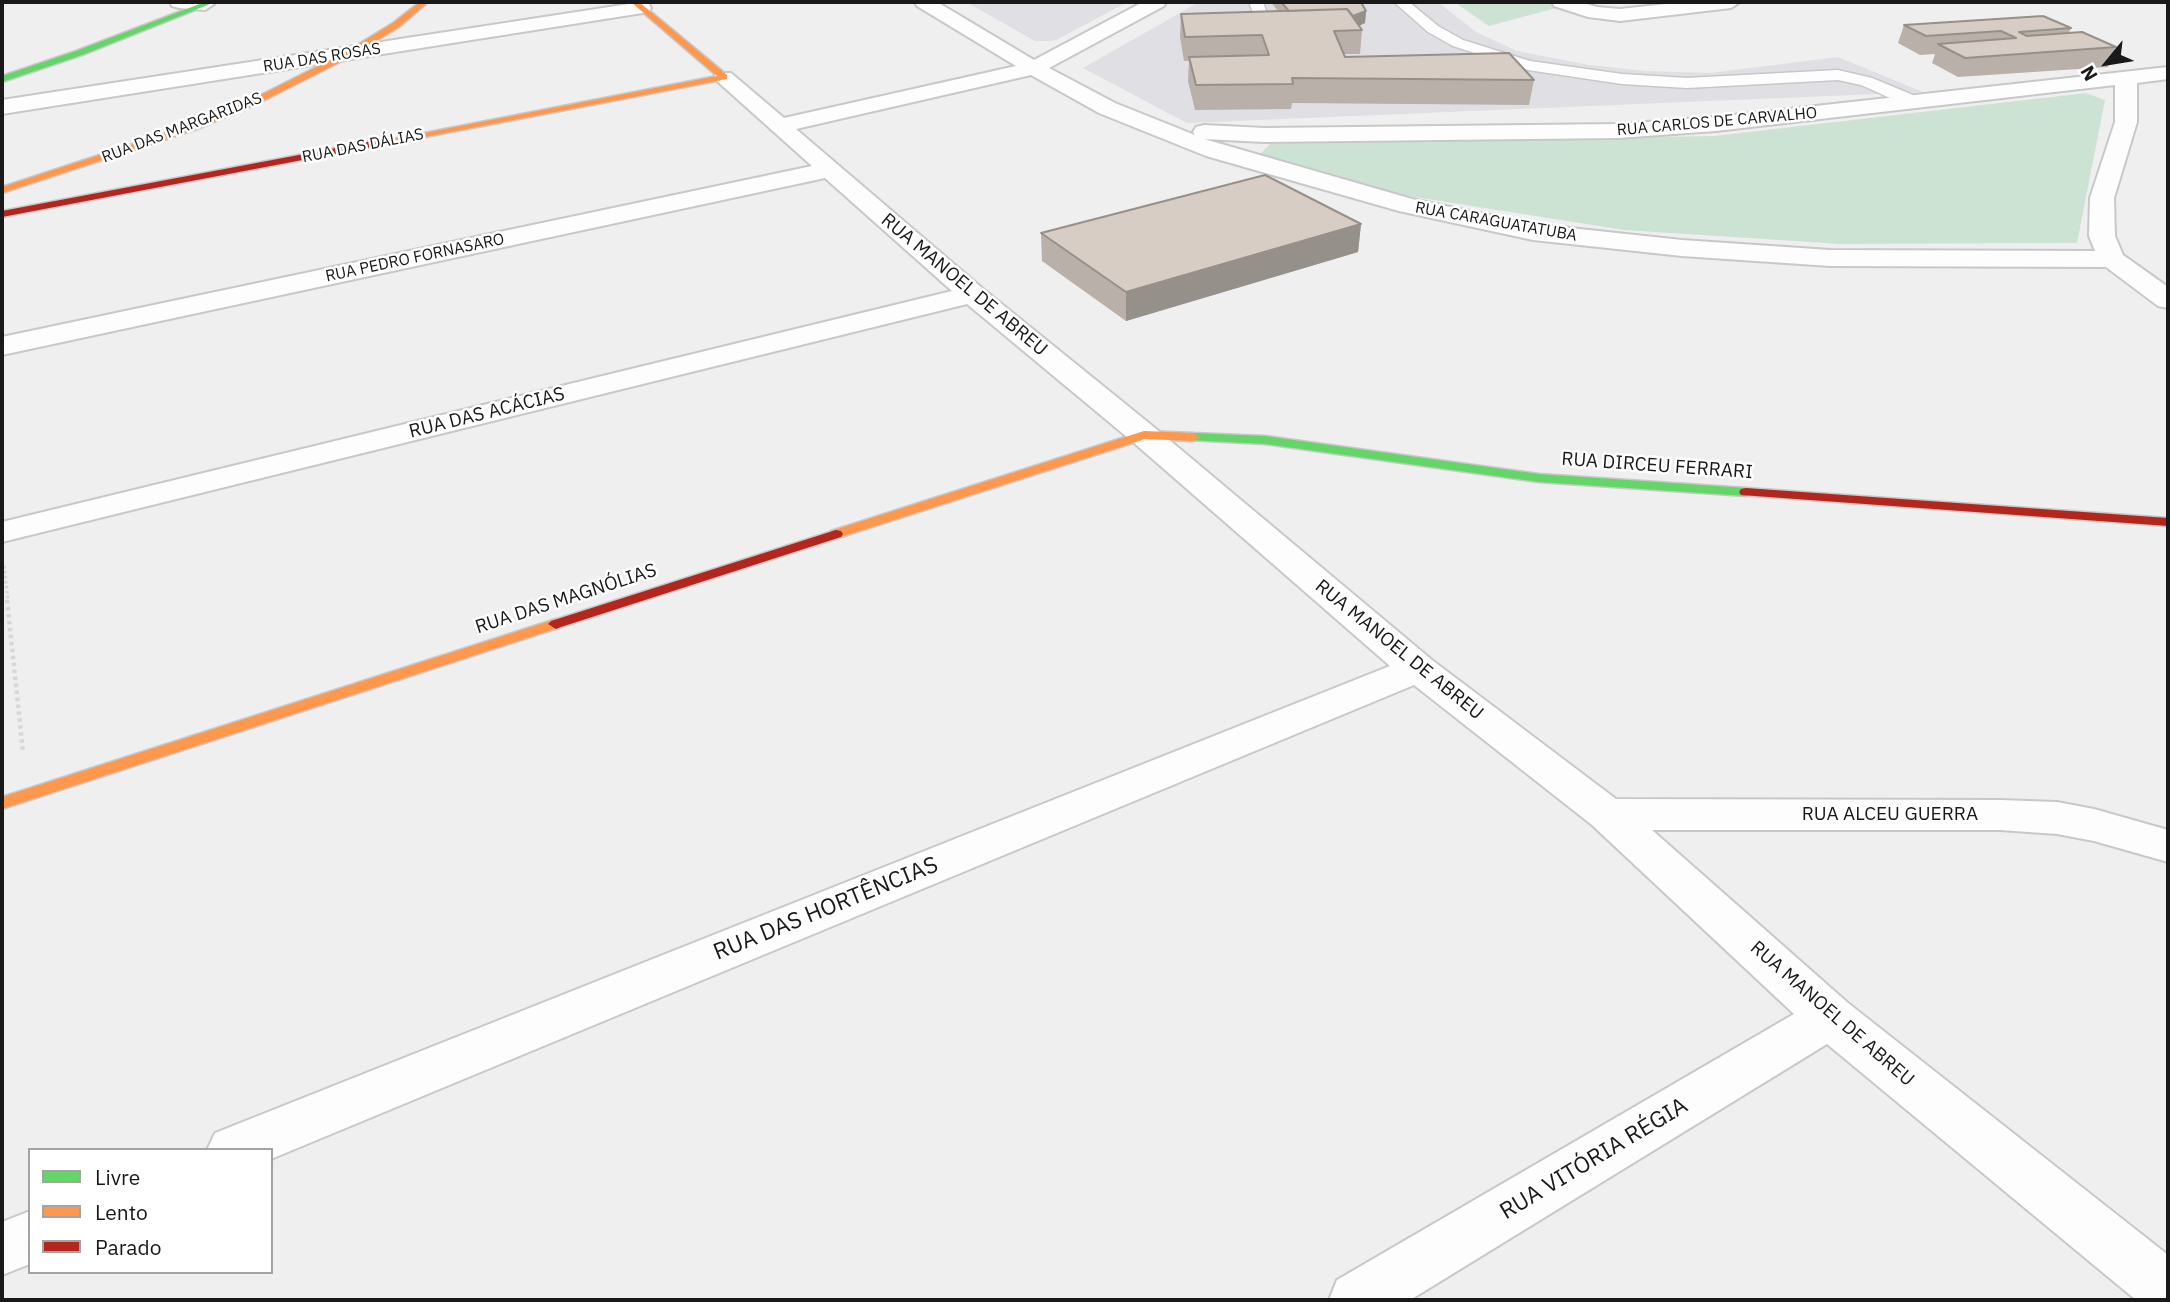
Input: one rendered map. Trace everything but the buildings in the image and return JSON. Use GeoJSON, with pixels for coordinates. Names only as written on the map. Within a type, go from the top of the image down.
{"type":"FeatureCollection","features":[{"type":"Feature","properties":{"kind":"street"},"geometry":{"type":"LineString","coordinates":[[179,2],[208,3]]}},
{"type":"Feature","properties":{"kind":"street","name":"RUA DAS MARGARIDAS"},"geometry":{"type":"LineString","coordinates":[[2,190],[194,127],[256,101],[349,54],[397,25],[425,2]]}},
{"type":"Feature","properties":{"kind":"street","name":"RUA CARAGUATATUBA"},"geometry":{"type":"LineString","coordinates":[[924,2],[1107,108],[1214,150],[1408,206],[1533,232],[1682,248],[1830,258],[2112,259]]}},
{"type":"Feature","properties":{"kind":"street"},"geometry":{"type":"LineString","coordinates":[[778,126],[1034,68],[1157,2]]}},
{"type":"Feature","properties":{"kind":"street"},"geometry":{"type":"LineString","coordinates":[[1560,2],[1595,13],[1627,15],[1731,2]]}},
{"type":"Feature","properties":{"kind":"street"},"geometry":{"type":"LineString","coordinates":[[1595,13],[1629,2]]}},
{"type":"Feature","properties":{"kind":"street"},"geometry":{"type":"LineString","coordinates":[[2,79],[79,53],[208,3]]}},
{"type":"Feature","properties":{"kind":"street","name":"RUA DAS ROSAS"},"geometry":{"type":"LineString","coordinates":[[2,107],[349,54],[639,5]]}},
{"type":"Feature","properties":{"kind":"street","name":"RUA MANOEL DE ABREU"},"geometry":{"type":"LineString","coordinates":[[639,5],[972,294],[1144,435],[1418,669],[1607,814],[1830,1017],[2168,1290]]}},
{"type":"Feature","properties":{"kind":"street","name":"RUA CARLOS DE CARVALHO"},"geometry":{"type":"LineString","coordinates":[[1163,131],[1264,135],[1618,131],[1716,124],[2168,73]]}},
{"type":"Feature","properties":{"kind":"street"},"geometry":{"type":"LineString","coordinates":[[2126,77],[2126,122],[2102,198],[2102,236],[2112,259],[2168,300]]}},
{"type":"Feature","properties":{"kind":"street","name":"RUA DAS DÁLIAS"},"geometry":{"type":"LineString","coordinates":[[2,214],[724,78]]}},
{"type":"Feature","properties":{"kind":"street","name":"RUA CARLOS DE CARVALHO"},"geometry":{"type":"LineString","coordinates":[[1214,150],[1264,135]]}},
{"type":"Feature","properties":{"kind":"street","name":"RUA PEDRO FORNASARO"},"geometry":{"type":"LineString","coordinates":[[2,346],[829,170]]}},
{"type":"Feature","properties":{"kind":"street","name":"RUA DAS ACÁCIAS"},"geometry":{"type":"LineString","coordinates":[[2,546],[972,294]]}},
{"type":"Feature","properties":{"kind":"street","name":"RUA DIRCEU FERRARI"},"geometry":{"type":"LineString","coordinates":[[1144,435],[1265,440],[1539,478],[1603,484],[2168,522]]}},
{"type":"Feature","properties":{"kind":"street","name":"RUA DAS MAGNÓLIAS"},"geometry":{"type":"LineString","coordinates":[[2,803],[1144,435]]}},
{"type":"Feature","properties":{"kind":"street","name":"RUA DAS HORTÊNCIAS"},"geometry":{"type":"LineString","coordinates":[[239,1148],[1418,669]]}},
{"type":"Feature","properties":{"kind":"street","name":"RUA ALCEU GUERRA"},"geometry":{"type":"LineString","coordinates":[[1607,814],[2000,815],[2057,818],[2094,825],[2168,846]]}},
{"type":"Feature","properties":{"kind":"street","name":"RUA VITÓRIA RÉGIA"},"geometry":{"type":"LineString","coordinates":[[1358,1300],[1830,1017]]}},
{"type":"Feature","properties":{"kind":"street"},"geometry":{"type":"LineString","coordinates":[[2,1248],[28,1238]]}},
{"type":"Feature","properties":{"kind":"lane"},"geometry":{"type":"LineString","coordinates":[[1256,2],[1264,26]]}},
{"type":"Feature","properties":{"kind":"lane"},"geometry":{"type":"LineString","coordinates":[[1401,2],[1433,29],[1458,43],[1528,65],[1622,79],[1687,83],[1838,75],[1883,87],[1914,102]]}},
{"type":"Feature","properties":{"kind":"path"},"geometry":{"type":"LineString","coordinates":[[2,546],[28,795]]}},
{"type":"Feature","properties":{"kind":"shaded area"},"geometry":{"type":"Polygon","coordinates":[[[966,2],[1128,2],[1056,40],[1035,41],[966,2]]]}},
{"type":"Feature","properties":{"kind":"shaded area"},"geometry":{"type":"Polygon","coordinates":[[[1199,2],[1438,2],[1476,32],[1517,51],[1589,65],[1645,71],[1710,73],[1838,57],[1923,92],[1187,123],[1083,68],[1199,2]]]}},
{"type":"Feature","properties":{"kind":"green space"},"geometry":{"type":"Polygon","coordinates":[[[1454,2],[1550,2],[1556,8],[1489,26],[1454,2]]]}},
{"type":"Feature","properties":{"kind":"green space"},"geometry":{"type":"Polygon","coordinates":[[[2086,93],[2105,100],[2077,243],[1841,244],[1624,230],[1402,195],[1258,156],[1271,143],[1714,136],[2086,93]]]}},
{"type":"Feature","properties":{"kind":"traffic: fast"},"geometry":{"type":"LineString","coordinates":[[2,79],[79,53],[211,2]]}},
{"type":"Feature","properties":{"kind":"traffic: fast"},"geometry":{"type":"LineString","coordinates":[[1193,437],[1265,440],[1539,478],[1746,492]]}},
{"type":"Feature","properties":{"kind":"traffic: slow"},"geometry":{"type":"LineString","coordinates":[[2,190],[194,127],[256,101],[349,54],[396,25],[424,2]]}},
{"type":"Feature","properties":{"kind":"traffic: slow"},"geometry":{"type":"LineString","coordinates":[[635,2],[724,77]]}},
{"type":"Feature","properties":{"kind":"traffic: slow"},"geometry":{"type":"LineString","coordinates":[[373,144],[724,77]]}},
{"type":"Feature","properties":{"kind":"traffic: slow"},"geometry":{"type":"LineString","coordinates":[[836,534],[1144,435],[1193,437]]}},
{"type":"Feature","properties":{"kind":"traffic: slow"},"geometry":{"type":"LineString","coordinates":[[2,803],[556,624]]}},
{"type":"Feature","properties":{"kind":"traffic: jam"},"geometry":{"type":"LineString","coordinates":[[2,214],[373,144]]}},
{"type":"Feature","properties":{"kind":"traffic: jam"},"geometry":{"type":"LineString","coordinates":[[1746,492],[2168,522]]}},
{"type":"Feature","properties":{"kind":"traffic: jam"},"geometry":{"type":"LineString","coordinates":[[556,624],[836,534]]}}]}
